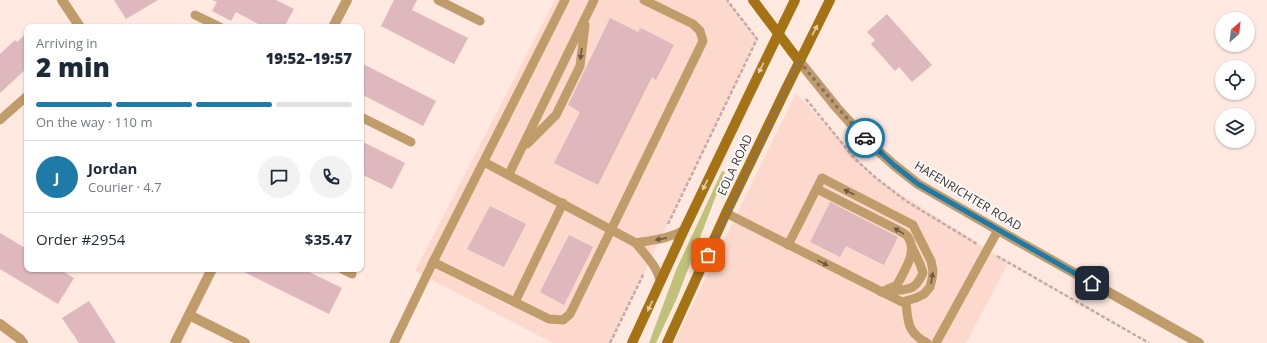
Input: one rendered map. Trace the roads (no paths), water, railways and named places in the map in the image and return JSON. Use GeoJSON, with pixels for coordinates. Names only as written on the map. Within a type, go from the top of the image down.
{"type":"FeatureCollection","features":[{"type":"Feature","properties":{"kind":"street"},"geometry":{"type":"LineString","coordinates":[[62,0],[78,24]]}},
{"type":"Feature","properties":{"kind":"street"},"geometry":{"type":"LineString","coordinates":[[335,24],[347,0]]}},
{"type":"Feature","properties":{"kind":"street","name":"HAFENRICHTER ROAD"},"geometry":{"type":"LineString","coordinates":[[753,0],[799,61],[861,134],[894,165],[918,184],[1199,343]]}},
{"type":"Feature","properties":{"kind":"street","name":"EOLA ROAD"},"geometry":{"type":"LineString","coordinates":[[632,343],[684,230],[795,0]]}},
{"type":"Feature","properties":{"kind":"street","name":"EOLA ROAD"},"geometry":{"type":"LineString","coordinates":[[667,343],[726,213],[830,0]]}},
{"type":"Feature","properties":{"kind":"street"},"geometry":{"type":"LineString","coordinates":[[175,343],[211,272]]}},
{"type":"Feature","properties":{"kind":"street"},"geometry":{"type":"LineString","coordinates":[[189,316],[245,343]]}},
{"type":"Feature","properties":{"kind":"street"},"geometry":{"type":"LineString","coordinates":[[0,324],[23,343]]}},
{"type":"Feature","properties":{"kind":"lane"},"geometry":{"type":"LineString","coordinates":[[438,0],[480,21]]}},
{"type":"Feature","properties":{"kind":"lane"},"geometry":{"type":"LineString","coordinates":[[394,343],[433,262],[565,0]]}},
{"type":"Feature","properties":{"kind":"lane"},"geometry":{"type":"LineString","coordinates":[[509,174],[594,0]]}},
{"type":"Feature","properties":{"kind":"lane"},"geometry":{"type":"LineString","coordinates":[[433,262],[549,319],[563,320],[570,314],[703,41],[700,31],[693,24],[644,0]]}},
{"type":"Feature","properties":{"kind":"lane"},"geometry":{"type":"LineString","coordinates":[[195,15],[214,24]]}},
{"type":"Feature","properties":{"kind":"lane"},"geometry":{"type":"LineString","coordinates":[[521,149],[556,116],[580,66],[586,15]]}},
{"type":"Feature","properties":{"kind":"lane"},"geometry":{"type":"LineString","coordinates":[[0,120],[24,99]]}},
{"type":"Feature","properties":{"kind":"lane"},"geometry":{"type":"LineString","coordinates":[[364,118],[411,142]]}},
{"type":"Feature","properties":{"kind":"lane"},"geometry":{"type":"LineString","coordinates":[[484,162],[636,243],[653,265],[660,277],[660,281]]}},
{"type":"Feature","properties":{"kind":"lane"},"geometry":{"type":"LineString","coordinates":[[726,213],[788,245],[902,302],[906,302],[924,294],[930,287],[933,271],[931,261],[913,225],[822,178],[788,245]]}},
{"type":"Feature","properties":{"kind":"lane"},"geometry":{"type":"LineString","coordinates":[[817,189],[907,236],[923,273],[918,284],[908,289],[881,292]]}},
{"type":"Feature","properties":{"kind":"lane"},"geometry":{"type":"LineString","coordinates":[[515,302],[563,203]]}},
{"type":"Feature","properties":{"kind":"lane"},"geometry":{"type":"LineString","coordinates":[[636,243],[664,238],[675,235],[684,230]]}},
{"type":"Feature","properties":{"kind":"lane"},"geometry":{"type":"LineString","coordinates":[[936,343],[998,230]]}},
{"type":"Feature","properties":{"kind":"lane"},"geometry":{"type":"LineString","coordinates":[[881,292],[897,285],[911,257],[912,247]]}},
{"type":"Feature","properties":{"kind":"lane"},"geometry":{"type":"LineString","coordinates":[[348,272],[352,274]]}},
{"type":"Feature","properties":{"kind":"lane"},"geometry":{"type":"LineString","coordinates":[[906,302],[908,319],[914,336],[926,343]]}}]}
